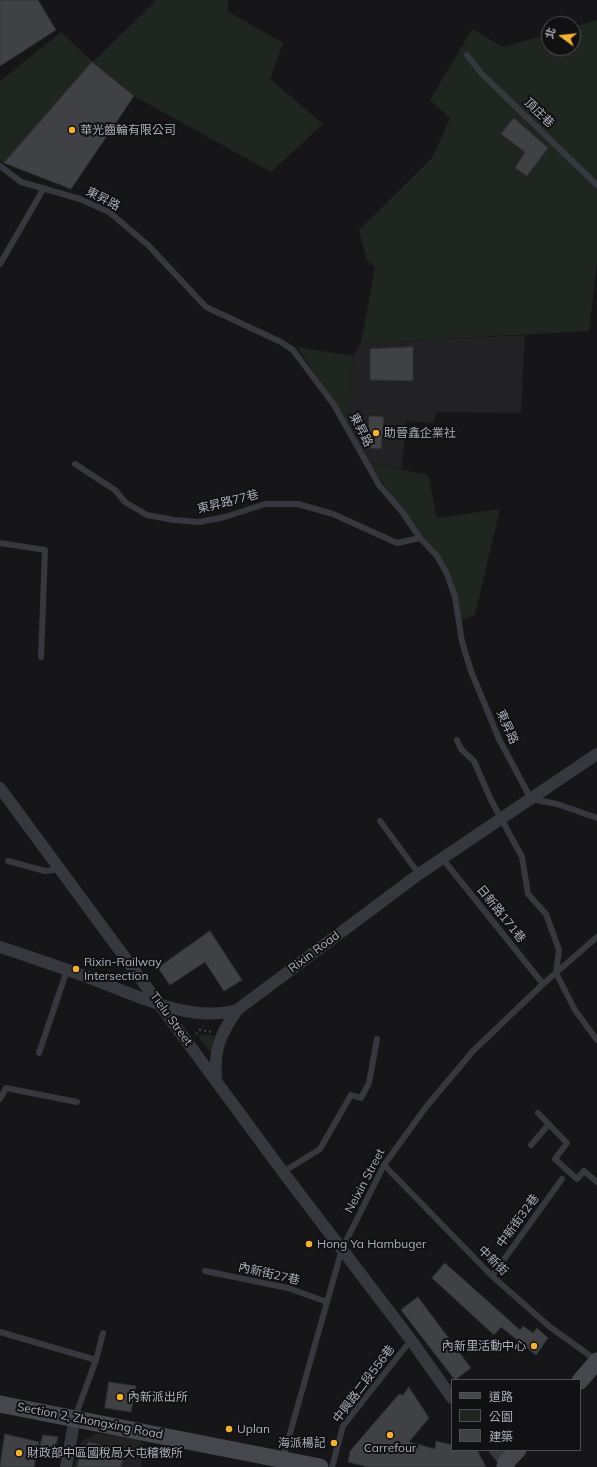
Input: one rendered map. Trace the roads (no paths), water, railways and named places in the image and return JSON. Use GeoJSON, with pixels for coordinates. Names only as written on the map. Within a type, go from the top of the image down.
{"type":"FeatureCollection","features":[{"type":"Feature","properties":{"kind":"street","name":"Rixin Road"},"geometry":{"type":"LineString","coordinates":[[0,946],[159,1004],[206,1014],[222,1014],[237,1010],[419,874],[597,754]]}},
{"type":"Feature","properties":{"kind":"street","name":"Tielu Street"},"geometry":{"type":"LineString","coordinates":[[0,788],[283,1172],[411,1340],[451,1397]]}},
{"type":"Feature","properties":{"kind":"street"},"geometry":{"type":"LineString","coordinates":[[216,1082],[215,1062],[218,1044],[221,1035],[237,1010]]}},
{"type":"Feature","properties":{"kind":"street"},"geometry":{"type":"LineString","coordinates":[[581,1380],[597,1361]]}},
{"type":"Feature","properties":{"kind":"street","name":"Section 2, Zhongxing Road"},"geometry":{"type":"LineString","coordinates":[[0,1404],[75,1417],[141,1436],[320,1467]]}},
{"type":"Feature","properties":{"kind":"street"},"geometry":{"type":"LineString","coordinates":[[66,1467],[75,1417]]}},
{"type":"Feature","properties":{"kind":"street"},"geometry":{"type":"LineString","coordinates":[[504,1462],[517,1451]]}},
{"type":"Feature","properties":{"kind":"lane","name":"頂庄巷"},"geometry":{"type":"LineString","coordinates":[[467,56],[481,73],[597,185]]}},
{"type":"Feature","properties":{"kind":"lane","name":"東昇路"},"geometry":{"type":"LineString","coordinates":[[0,166],[21,182],[80,199],[109,212],[148,245],[206,308],[281,342],[293,350],[334,405],[379,485],[403,512],[420,538],[437,556],[447,574],[455,597],[462,642],[471,671],[499,739],[531,798]]}},
{"type":"Feature","properties":{"kind":"lane"},"geometry":{"type":"LineString","coordinates":[[0,264],[44,188]]}},
{"type":"Feature","properties":{"kind":"lane","name":"東昇路77巷"},"geometry":{"type":"LineString","coordinates":[[75,464],[115,490],[125,502],[147,515],[174,520],[199,522],[225,517],[265,504],[298,504],[333,514],[397,543],[420,538]]}},
{"type":"Feature","properties":{"kind":"lane"},"geometry":{"type":"LineString","coordinates":[[0,543],[45,550],[41,657]]}},
{"type":"Feature","properties":{"kind":"lane"},"geometry":{"type":"LineString","coordinates":[[457,740],[461,749],[474,761],[491,800],[522,857],[528,894],[546,914],[559,950],[556,973],[575,1010],[597,1040]]}},
{"type":"Feature","properties":{"kind":"lane"},"geometry":{"type":"LineString","coordinates":[[531,798],[557,804],[597,818]]}},
{"type":"Feature","properties":{"kind":"lane"},"geometry":{"type":"LineString","coordinates":[[380,821],[419,874]]}},
{"type":"Feature","properties":{"kind":"lane","name":"日新路171巷"},"geometry":{"type":"LineString","coordinates":[[442,858],[543,984]]}},
{"type":"Feature","properties":{"kind":"lane"},"geometry":{"type":"LineString","coordinates":[[8,861],[45,871],[61,870]]}},
{"type":"Feature","properties":{"kind":"lane","name":"Neixin Street"},"geometry":{"type":"LineString","coordinates":[[273,1460],[327,1302],[342,1249],[384,1164],[426,1107],[473,1051],[543,984],[597,937]]}},
{"type":"Feature","properties":{"kind":"lane"},"geometry":{"type":"LineString","coordinates":[[39,1053],[67,970]]}},
{"type":"Feature","properties":{"kind":"lane"},"geometry":{"type":"LineString","coordinates":[[283,1172],[320,1149],[351,1095],[362,1098],[369,1083],[377,1039]]}},
{"type":"Feature","properties":{"kind":"lane"},"geometry":{"type":"LineString","coordinates":[[0,1099],[6,1088],[77,1102]]}},
{"type":"Feature","properties":{"kind":"lane"},"geometry":{"type":"LineString","coordinates":[[538,1113],[567,1143],[554,1159],[577,1179],[584,1171],[597,1182]]}},
{"type":"Feature","properties":{"kind":"lane"},"geometry":{"type":"LineString","coordinates":[[531,1145],[549,1124]]}},
{"type":"Feature","properties":{"kind":"lane","name":"中新街"},"geometry":{"type":"LineString","coordinates":[[384,1164],[492,1276],[550,1327],[597,1361]]}},
{"type":"Feature","properties":{"kind":"lane","name":"中新街32巷"},"geometry":{"type":"LineString","coordinates":[[492,1276],[562,1179]]}},
{"type":"Feature","properties":{"kind":"lane","name":"內新街27巷"},"geometry":{"type":"LineString","coordinates":[[205,1271],[288,1288],[327,1302]]}},
{"type":"Feature","properties":{"kind":"lane"},"geometry":{"type":"LineString","coordinates":[[0,1332],[96,1360]]}},
{"type":"Feature","properties":{"kind":"lane"},"geometry":{"type":"LineString","coordinates":[[75,1417],[96,1360],[103,1333]]}},
{"type":"Feature","properties":{"kind":"lane","name":"中興路二段556巷"},"geometry":{"type":"LineString","coordinates":[[332,1467],[343,1426],[411,1340]]}},
{"type":"Feature","properties":{"kind":"place","name":"華光齒輪有限公司"},"geometry":{"type":"Point","coordinates":[72,130]}},
{"type":"Feature","properties":{"kind":"place","name":"助晉鑫企業社"},"geometry":{"type":"Point","coordinates":[376,433]}},
{"type":"Feature","properties":{"kind":"place","name":"Rixin-Railway Intersection"},"geometry":{"type":"Point","coordinates":[76,969]}},
{"type":"Feature","properties":{"kind":"place","name":"Hong Ya Hambuger"},"geometry":{"type":"Point","coordinates":[309,1244]}},
{"type":"Feature","properties":{"kind":"place","name":"內新里活動中心"},"geometry":{"type":"Point","coordinates":[534,1346]}},
{"type":"Feature","properties":{"kind":"place","name":"內新派出所"},"geometry":{"type":"Point","coordinates":[120,1397]}},
{"type":"Feature","properties":{"kind":"place","name":"Uplan"},"geometry":{"type":"Point","coordinates":[229,1429]}},
{"type":"Feature","properties":{"kind":"place","name":"Carrefour"},"geometry":{"type":"Point","coordinates":[390,1435]}},
{"type":"Feature","properties":{"kind":"place","name":"海派楊記"},"geometry":{"type":"Point","coordinates":[334,1443]}},
{"type":"Feature","properties":{"kind":"place","name":"財政部中區國稅局大屯稽徵所"},"geometry":{"type":"Point","coordinates":[19,1453]}}]}
